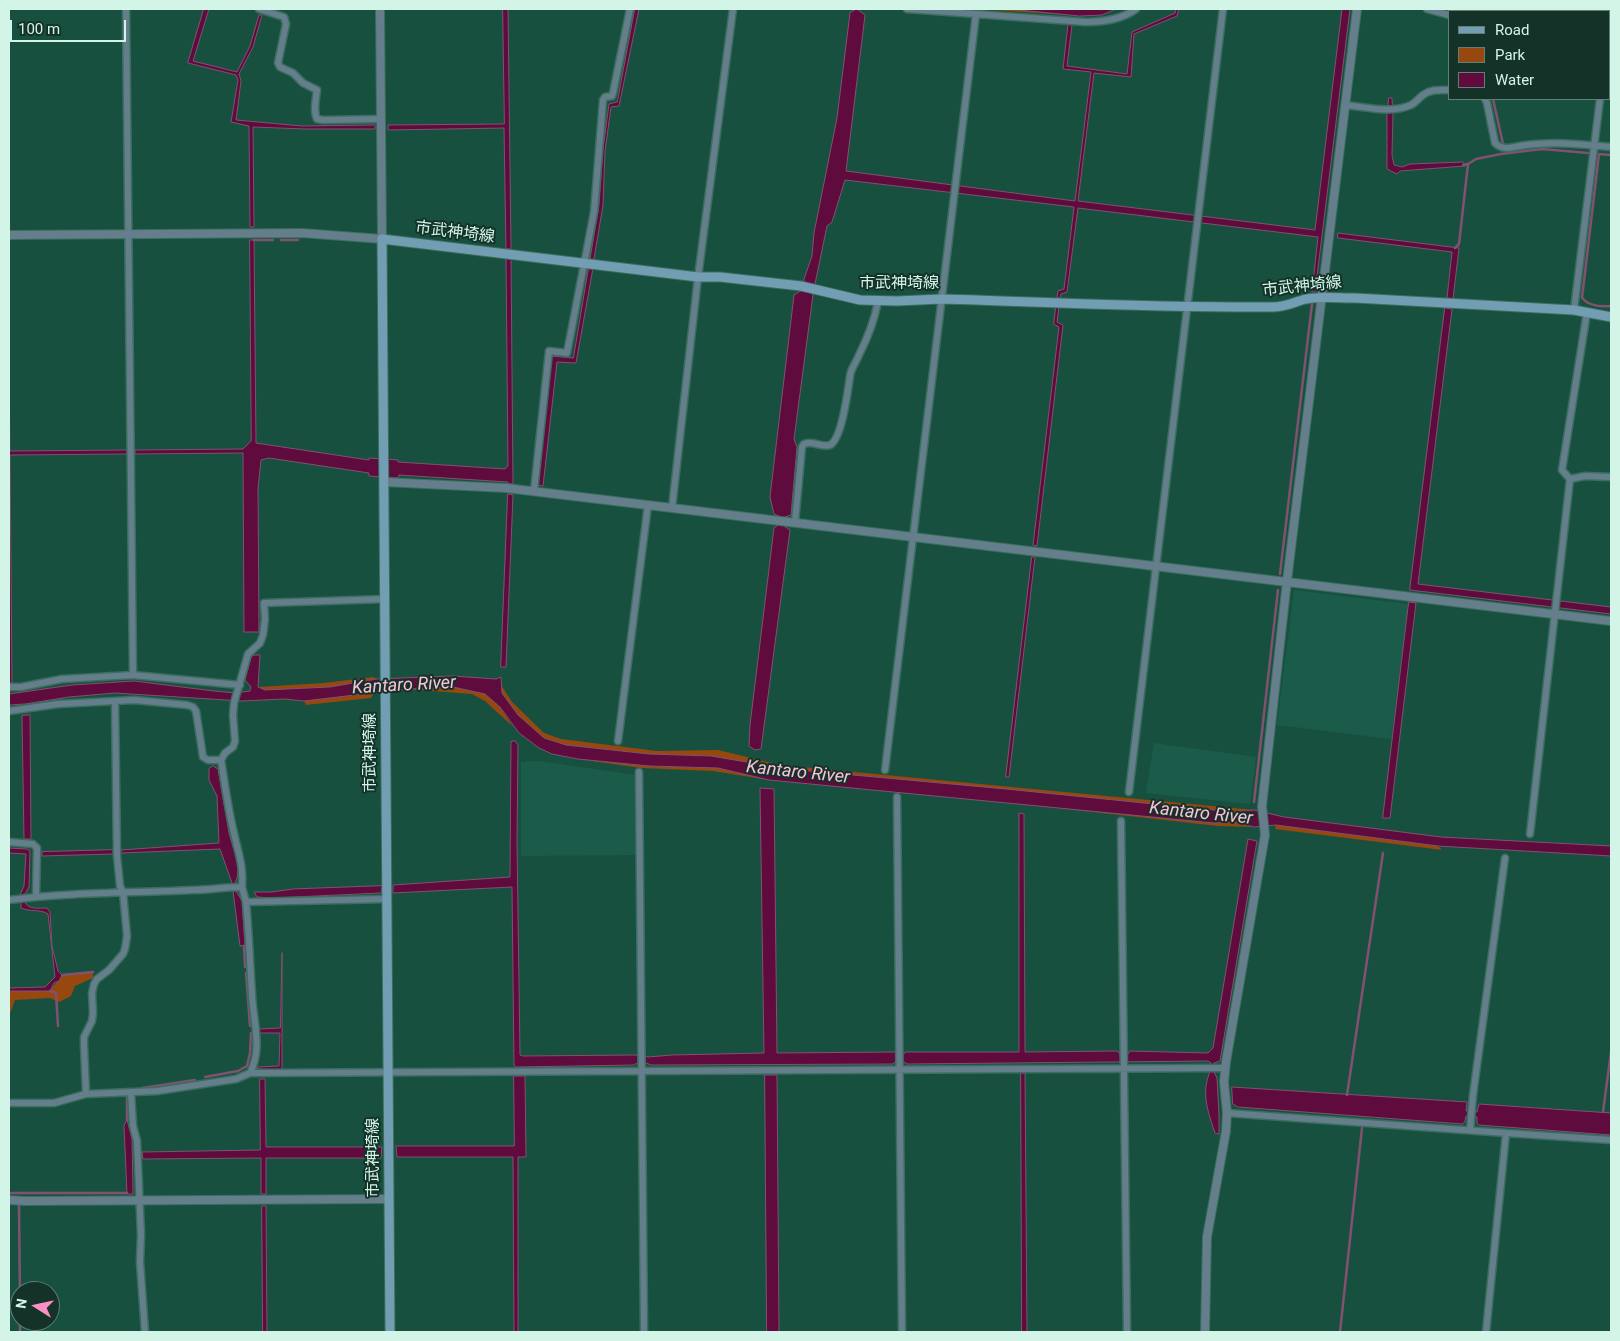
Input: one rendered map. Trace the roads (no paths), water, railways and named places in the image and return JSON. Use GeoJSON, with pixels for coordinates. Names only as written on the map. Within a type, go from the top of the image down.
{"type":"FeatureCollection","features":[{"type":"Feature","properties":{"kind":"main road","name":"市武神埼線"},"geometry":{"type":"LineString","coordinates":[[390,1332],[382,239],[698,276],[801,286],[851,299],[878,301],[941,299],[1217,307],[1281,307],[1305,300],[1355,298],[1574,310],[1611,317]]}},
{"type":"Feature","properties":{"kind":"street"},"geometry":{"type":"LineString","coordinates":[[126,9],[133,675]]}},
{"type":"Feature","properties":{"kind":"street"},"geometry":{"type":"LineString","coordinates":[[259,9],[284,17],[286,20],[278,63],[303,83],[317,90],[315,110],[317,119],[381,119]]}},
{"type":"Feature","properties":{"kind":"street"},"geometry":{"type":"LineString","coordinates":[[9,235],[302,233],[382,239],[380,9]]}},
{"type":"Feature","properties":{"kind":"street"},"geometry":{"type":"LineString","coordinates":[[534,491],[549,352],[567,353],[594,212],[603,100],[605,97],[612,96],[613,93],[630,9]]}},
{"type":"Feature","properties":{"kind":"street"},"geometry":{"type":"LineString","coordinates":[[672,508],[698,276],[733,9]]}},
{"type":"Feature","properties":{"kind":"street"},"geometry":{"type":"LineString","coordinates":[[907,9],[1085,22],[1103,22],[1121,17],[1136,9]]}},
{"type":"Feature","properties":{"kind":"street"},"geometry":{"type":"LineString","coordinates":[[1129,792],[1223,9]]}},
{"type":"Feature","properties":{"kind":"street"},"geometry":{"type":"LineString","coordinates":[[1205,1332],[1207,1237],[1226,1131],[1225,1068],[1265,832],[1262,806],[1287,581],[1357,9]]}},
{"type":"Feature","properties":{"kind":"street"},"geometry":{"type":"LineString","coordinates":[[1427,9],[1448,15]]}},
{"type":"Feature","properties":{"kind":"street"},"geometry":{"type":"LineString","coordinates":[[885,770],[976,14]]}},
{"type":"Feature","properties":{"kind":"street"},"geometry":{"type":"LineString","coordinates":[[1345,105],[1390,109],[1411,105],[1423,94],[1432,90],[1448,90]]}},
{"type":"Feature","properties":{"kind":"street"},"geometry":{"type":"LineString","coordinates":[[1486,100],[1495,143],[1498,147],[1509,148],[1541,143],[1611,147]]}},
{"type":"Feature","properties":{"kind":"street"},"geometry":{"type":"LineString","coordinates":[[1574,310],[1600,100]]}},
{"type":"Feature","properties":{"kind":"street"},"geometry":{"type":"LineString","coordinates":[[795,522],[802,447],[807,442],[828,446],[832,444],[841,426],[851,369],[876,315],[878,301]]}},
{"type":"Feature","properties":{"kind":"street"},"geometry":{"type":"LineString","coordinates":[[1570,478],[1562,470],[1588,312]]}},
{"type":"Feature","properties":{"kind":"street"},"geometry":{"type":"LineString","coordinates":[[1570,478],[1585,476],[1611,477]]}},
{"type":"Feature","properties":{"kind":"street"},"geometry":{"type":"LineString","coordinates":[[1530,834],[1570,478]]}},
{"type":"Feature","properties":{"kind":"street"},"geometry":{"type":"LineString","coordinates":[[384,480],[534,491],[1611,621]]}},
{"type":"Feature","properties":{"kind":"street"},"geometry":{"type":"LineString","coordinates":[[618,741],[648,505]]}},
{"type":"Feature","properties":{"kind":"street"},"geometry":{"type":"LineString","coordinates":[[236,887],[243,875],[242,864],[233,833],[221,760],[225,753],[233,747],[235,741],[234,703],[248,654],[260,643],[263,635],[264,603],[385,600]]}},
{"type":"Feature","properties":{"kind":"street"},"geometry":{"type":"LineString","coordinates":[[9,687],[21,687],[62,679],[133,675],[239,688]]}},
{"type":"Feature","properties":{"kind":"street"},"geometry":{"type":"LineString","coordinates":[[9,711],[58,704],[134,700],[193,707],[196,710],[203,757],[208,760],[221,760]]}},
{"type":"Feature","properties":{"kind":"street"},"geometry":{"type":"LineString","coordinates":[[86,1094],[84,1037],[92,1021],[92,993],[97,979],[109,970],[123,954],[127,936],[117,856],[115,701]]}},
{"type":"Feature","properties":{"kind":"street"},"geometry":{"type":"LineString","coordinates":[[639,772],[644,1332]]}},
{"type":"Feature","properties":{"kind":"street"},"geometry":{"type":"LineString","coordinates":[[897,797],[902,1332]]}},
{"type":"Feature","properties":{"kind":"street"},"geometry":{"type":"LineString","coordinates":[[1121,821],[1127,1332]]}},
{"type":"Feature","properties":{"kind":"street"},"geometry":{"type":"LineString","coordinates":[[9,842],[33,844],[37,848],[36,897]]}},
{"type":"Feature","properties":{"kind":"street"},"geometry":{"type":"LineString","coordinates":[[1470,1130],[1505,858]]}},
{"type":"Feature","properties":{"kind":"street"},"geometry":{"type":"LineString","coordinates":[[9,900],[236,887]]}},
{"type":"Feature","properties":{"kind":"street"},"geometry":{"type":"LineString","coordinates":[[236,887],[246,902],[257,1044],[254,1066],[250,1073]]}},
{"type":"Feature","properties":{"kind":"street"},"geometry":{"type":"LineString","coordinates":[[246,902],[387,899]]}},
{"type":"Feature","properties":{"kind":"street"},"geometry":{"type":"LineString","coordinates":[[9,1103],[54,1103],[86,1094],[157,1091],[236,1079],[250,1073],[900,1067],[1123,1066],[1225,1068]]}},
{"type":"Feature","properties":{"kind":"street"},"geometry":{"type":"LineString","coordinates":[[131,1092],[133,1126],[137,1141],[141,1235],[140,1262],[145,1332]]}},
{"type":"Feature","properties":{"kind":"street"},"geometry":{"type":"LineString","coordinates":[[1227,1113],[1611,1140]]}},
{"type":"Feature","properties":{"kind":"street"},"geometry":{"type":"LineString","coordinates":[[1486,1332],[1506,1133]]}},
{"type":"Feature","properties":{"kind":"street"},"geometry":{"type":"LineString","coordinates":[[9,1200],[389,1200]]}},
{"type":"Feature","properties":{"kind":"water"},"geometry":{"type":"Polygon","coordinates":[[[204,9],[209,9],[193,61],[237,72],[250,46],[259,15],[262,15],[253,47],[239,74],[241,81],[236,120],[302,126],[375,125],[375,129],[253,127],[254,227],[250,227],[249,126],[231,122],[238,80],[236,75],[188,63],[204,9]]]}},
{"type":"Feature","properties":{"kind":"water"},"geometry":{"type":"Polygon","coordinates":[[[503,9],[508,9],[511,249],[506,249],[504,128],[388,130],[388,125],[504,124],[503,9]]]}},
{"type":"Feature","properties":{"kind":"water"},"geometry":{"type":"Polygon","coordinates":[[[635,9],[639,9],[619,106],[611,107],[605,151],[603,205],[594,259],[590,259],[599,205],[603,149],[609,104],[617,102],[635,9]]]}},
{"type":"Feature","properties":{"kind":"water"},"geometry":{"type":"Polygon","coordinates":[[[857,9],[865,15],[846,171],[1075,201],[1091,72],[1063,69],[1068,24],[1072,25],[1067,66],[1127,74],[1132,32],[1175,13],[1176,9],[1179,9],[1177,16],[1134,34],[1131,77],[1094,73],[1078,201],[1315,230],[1342,9],[1350,9],[1315,292],[1312,292],[1318,237],[1078,208],[1067,292],[1061,294],[1060,298],[1057,298],[1058,291],[1064,289],[1074,207],[845,180],[832,222],[827,226],[815,284],[812,285],[810,292],[813,295],[794,439],[797,447],[791,515],[785,517],[784,526],[790,530],[761,749],[755,750],[749,746],[750,725],[774,528],[778,525],[779,516],[774,514],[770,497],[794,295],[802,290],[812,256],[814,233],[837,118],[850,13],[857,9]]]}},
{"type":"Feature","properties":{"kind":"water"},"geometry":{"type":"Polygon","coordinates":[[[1009,9],[1116,9],[1102,15],[1080,16],[1009,9]]]}},
{"type":"Feature","properties":{"kind":"water"},"geometry":{"type":"Polygon","coordinates":[[[1389,98],[1392,98],[1392,155],[1394,165],[1402,167],[1410,164],[1463,162],[1465,166],[1400,171],[1397,174],[1387,169],[1387,114],[1389,98]]]}},
{"type":"Feature","properties":{"kind":"water"},"geometry":{"type":"Polygon","coordinates":[[[1338,233],[1459,248],[1453,299],[1447,298],[1452,252],[1338,238],[1338,233]]]}},
{"type":"Feature","properties":{"kind":"water"},"geometry":{"type":"Polygon","coordinates":[[[250,240],[254,240],[256,443],[369,460],[369,458],[398,460],[398,462],[505,469],[508,466],[506,258],[511,259],[513,484],[508,484],[508,482],[399,475],[398,478],[369,476],[369,473],[269,458],[261,460],[258,488],[259,632],[244,632],[243,453],[135,454],[135,450],[243,449],[251,441],[250,240]]]}},
{"type":"Feature","properties":{"kind":"water"},"geometry":{"type":"Polygon","coordinates":[[[589,267],[593,268],[576,363],[557,362],[543,486],[538,485],[552,356],[573,358],[589,267]]]}},
{"type":"Feature","properties":{"kind":"water"},"geometry":{"type":"Polygon","coordinates":[[[1056,307],[1059,307],[1057,322],[1063,325],[1037,546],[1033,545],[1059,327],[1054,324],[1056,307]]]}},
{"type":"Feature","properties":{"kind":"water"},"geometry":{"type":"Polygon","coordinates":[[[1445,308],[1452,309],[1418,584],[1611,607],[1611,614],[1410,590],[1445,308]]]}},
{"type":"Feature","properties":{"kind":"water"},"geometry":{"type":"Polygon","coordinates":[[[9,374],[10,451],[127,450],[127,454],[10,455],[12,683],[9,683],[9,374]]]}},
{"type":"Feature","properties":{"kind":"water"},"geometry":{"type":"Polygon","coordinates":[[[508,494],[513,495],[506,667],[501,667],[508,494]]]}},
{"type":"Feature","properties":{"kind":"water"},"geometry":{"type":"Polygon","coordinates":[[[1032,557],[1035,557],[1009,777],[1006,777],[1032,557]]]}},
{"type":"Feature","properties":{"kind":"water"},"geometry":{"type":"Polygon","coordinates":[[[1409,602],[1416,603],[1390,818],[1383,818],[1409,602]]]}},
{"type":"Feature","properties":{"kind":"water","name":"Kantaro River"},"geometry":{"type":"Polygon","coordinates":[[[260,655],[258,687],[265,690],[330,687],[377,679],[452,676],[496,679],[501,677],[502,693],[518,715],[544,738],[566,745],[649,754],[711,756],[788,769],[1233,812],[1254,810],[1284,817],[1441,837],[1611,846],[1611,856],[1438,846],[1276,825],[1254,827],[1237,822],[1214,823],[769,780],[718,768],[649,766],[578,759],[552,754],[539,748],[519,733],[500,707],[485,694],[453,687],[406,689],[304,701],[284,699],[242,701],[115,693],[9,705],[9,694],[72,685],[134,681],[236,693],[250,691],[251,687],[245,680],[251,657],[260,655]]]}},
{"type":"Feature","properties":{"kind":"water"},"geometry":{"type":"Polygon","coordinates":[[[30,715],[31,839],[24,839],[22,716],[30,715]]]}},
{"type":"Feature","properties":{"kind":"water"},"geometry":{"type":"Polygon","coordinates":[[[515,741],[518,745],[517,841],[520,1055],[523,1056],[635,1055],[648,1057],[764,1053],[760,788],[774,789],[777,1053],[895,1052],[896,1054],[904,1054],[905,1052],[1019,1052],[1019,813],[1024,814],[1025,1052],[1117,1051],[1120,1054],[1128,1054],[1130,1051],[1208,1053],[1213,1048],[1248,839],[1257,841],[1220,1061],[1214,1063],[1214,1072],[1217,1078],[1219,1134],[1215,1133],[1207,1104],[1206,1086],[1211,1063],[1208,1061],[651,1065],[642,1062],[634,1065],[516,1067],[514,1065],[512,887],[393,893],[393,885],[510,877],[511,742],[515,741]]]}},
{"type":"Feature","properties":{"kind":"water"},"geometry":{"type":"Polygon","coordinates":[[[213,766],[218,769],[229,833],[239,867],[235,883],[236,891],[242,901],[245,945],[240,946],[232,883],[220,849],[121,853],[121,850],[219,843],[217,796],[209,780],[209,769],[213,766]]]}},
{"type":"Feature","properties":{"kind":"water"},"geometry":{"type":"Polygon","coordinates":[[[9,848],[27,849],[30,851],[29,887],[25,894],[20,895],[24,886],[26,854],[9,853],[9,848]]]}},
{"type":"Feature","properties":{"kind":"water"},"geometry":{"type":"Polygon","coordinates":[[[113,850],[113,854],[42,856],[42,852],[113,850]]]}},
{"type":"Feature","properties":{"kind":"water"},"geometry":{"type":"Polygon","coordinates":[[[382,886],[381,893],[272,898],[257,897],[254,892],[293,889],[382,886]]]}},
{"type":"Feature","properties":{"kind":"water"},"geometry":{"type":"Polygon","coordinates":[[[25,902],[26,905],[31,907],[47,908],[50,912],[52,946],[58,971],[62,975],[59,981],[54,983],[50,991],[9,991],[9,988],[45,987],[55,977],[48,914],[21,908],[21,903],[25,902]]]}},
{"type":"Feature","properties":{"kind":"water"},"geometry":{"type":"Polygon","coordinates":[[[282,953],[282,1070],[257,1069],[258,1067],[279,1066],[280,1033],[259,1033],[259,1029],[280,1028],[282,953]]]}},
{"type":"Feature","properties":{"kind":"water"},"geometry":{"type":"Polygon","coordinates":[[[1021,1073],[1025,1073],[1027,1332],[1022,1332],[1021,1073]]]}},
{"type":"Feature","properties":{"kind":"water"},"geometry":{"type":"Polygon","coordinates":[[[765,1075],[777,1075],[779,1332],[767,1332],[765,1075]]]}},
{"type":"Feature","properties":{"kind":"water"},"geometry":{"type":"Polygon","coordinates":[[[514,1076],[525,1076],[526,1157],[518,1157],[518,1332],[514,1332],[513,1157],[397,1157],[396,1146],[514,1146],[514,1076]]]}},
{"type":"Feature","properties":{"kind":"water"},"geometry":{"type":"Polygon","coordinates":[[[260,1079],[265,1079],[266,1147],[382,1147],[381,1158],[266,1158],[266,1194],[261,1194],[261,1158],[143,1159],[142,1152],[260,1150],[260,1079]]]}},
{"type":"Feature","properties":{"kind":"water"},"geometry":{"type":"Polygon","coordinates":[[[1232,1087],[1467,1102],[1466,1111],[1477,1112],[1479,1104],[1611,1113],[1611,1135],[1479,1125],[1477,1117],[1466,1116],[1463,1124],[1238,1107],[1233,1104],[1232,1087]]]}},
{"type":"Feature","properties":{"kind":"water"},"geometry":{"type":"Polygon","coordinates":[[[127,1120],[132,1138],[133,1194],[127,1194],[124,1126],[127,1120]]]}},
{"type":"Feature","properties":{"kind":"water"},"geometry":{"type":"Polygon","coordinates":[[[262,1206],[266,1206],[267,1332],[263,1332],[262,1206]]]}},
{"type":"Feature","properties":{"kind":"waterway"},"geometry":{"type":"LineString","coordinates":[[1493,100],[1503,144]]}},
{"type":"Feature","properties":{"kind":"waterway"},"geometry":{"type":"LineString","coordinates":[[1463,165],[1476,159],[1542,149],[1588,153]]}},
{"type":"Feature","properties":{"kind":"waterway"},"geometry":{"type":"LineString","coordinates":[[1611,155],[1599,154],[1582,298],[1588,303],[1595,305],[1611,306]]}},
{"type":"Feature","properties":{"kind":"waterway"},"geometry":{"type":"LineString","coordinates":[[1455,248],[1459,244],[1468,164]]}},
{"type":"Feature","properties":{"kind":"waterway"},"geometry":{"type":"LineString","coordinates":[[254,240],[273,240]]}},
{"type":"Feature","properties":{"kind":"waterway"},"geometry":{"type":"LineString","coordinates":[[281,240],[298,240]]}},
{"type":"Feature","properties":{"kind":"waterway"},"geometry":{"type":"LineString","coordinates":[[1280,574],[1312,304]]}},
{"type":"Feature","properties":{"kind":"waterway","name":"Kantaro River"},"geometry":{"type":"LineString","coordinates":[[1254,802],[1278,590]]}},
{"type":"Feature","properties":{"kind":"waterway"},"geometry":{"type":"LineString","coordinates":[[1347,1095],[1383,853]]}},
{"type":"Feature","properties":{"kind":"waterway"},"geometry":{"type":"LineString","coordinates":[[244,946],[245,967]]}},
{"type":"Feature","properties":{"kind":"waterway"},"geometry":{"type":"LineString","coordinates":[[62,975],[93,972]]}},
{"type":"Feature","properties":{"kind":"waterway"},"geometry":{"type":"LineString","coordinates":[[246,973],[250,1026]]}},
{"type":"Feature","properties":{"kind":"waterway"},"geometry":{"type":"LineString","coordinates":[[50,991],[56,993],[58,1026]]}},
{"type":"Feature","properties":{"kind":"waterway"},"geometry":{"type":"LineString","coordinates":[[205,1077],[238,1071],[247,1066],[251,1033]]}},
{"type":"Feature","properties":{"kind":"waterway"},"geometry":{"type":"LineString","coordinates":[[1603,1112],[1611,1052]]}},
{"type":"Feature","properties":{"kind":"waterway"},"geometry":{"type":"LineString","coordinates":[[142,1088],[195,1080]]}},
{"type":"Feature","properties":{"kind":"waterway"},"geometry":{"type":"LineString","coordinates":[[127,1097],[127,1120]]}},
{"type":"Feature","properties":{"kind":"waterway"},"geometry":{"type":"LineString","coordinates":[[1340,1332],[1362,1128]]}},
{"type":"Feature","properties":{"kind":"waterway"},"geometry":{"type":"LineString","coordinates":[[9,1193],[127,1193]]}},
{"type":"Feature","properties":{"kind":"waterway"},"geometry":{"type":"LineString","coordinates":[[19,1206],[20,1281]]}}]}
